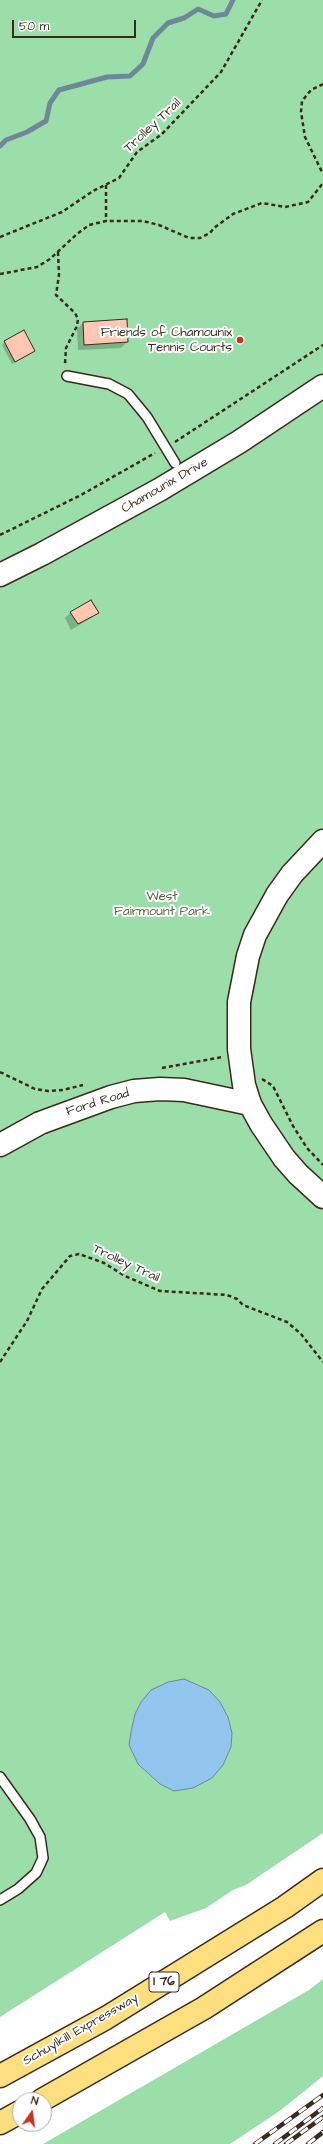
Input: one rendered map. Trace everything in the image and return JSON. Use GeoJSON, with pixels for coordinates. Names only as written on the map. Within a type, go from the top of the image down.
{"type":"FeatureCollection","features":[{"type":"Feature","properties":{"kind":"highway","name":"Schuylkill Expressway"},"geometry":{"type":"LineString","coordinates":[[0,2076],[106,2018],[285,1907],[323,1880]]}},
{"type":"Feature","properties":{"kind":"highway"},"geometry":{"type":"LineString","coordinates":[[52,2094],[204,2008],[323,1931]]}},
{"type":"Feature","properties":{"kind":"highway"},"geometry":{"type":"LineString","coordinates":[[0,2123],[12,2116]]}},
{"type":"Feature","properties":{"kind":"street","name":"Chamounix Drive"},"geometry":{"type":"LineString","coordinates":[[0,575],[42,554],[159,490],[239,442],[323,386]]}},
{"type":"Feature","properties":{"kind":"street"},"geometry":{"type":"LineString","coordinates":[[323,841],[292,874],[277,895],[255,935],[248,956],[239,1002],[239,1049],[244,1085],[250,1104],[261,1124],[284,1158],[298,1174],[323,1197]]}},
{"type":"Feature","properties":{"kind":"street","name":"Ford Road"},"geometry":{"type":"LineString","coordinates":[[0,1145],[64,1113],[111,1096],[134,1091],[160,1089],[184,1090],[250,1104]]}},
{"type":"Feature","properties":{"kind":"lane"},"geometry":{"type":"LineString","coordinates":[[67,376],[109,384],[128,394],[147,416],[175,463]]}},
{"type":"Feature","properties":{"kind":"lane"},"geometry":{"type":"LineString","coordinates":[[0,1777],[30,1819],[40,1837],[43,1858],[36,1873],[18,1889],[0,1900]]}},
{"type":"Feature","properties":{"kind":"path","name":"Trolley Trail"},"geometry":{"type":"LineString","coordinates":[[0,237],[62,212],[119,178],[137,152],[175,121],[221,72],[262,0]]}},
{"type":"Feature","properties":{"kind":"path"},"geometry":{"type":"LineString","coordinates":[[323,84],[311,90],[302,101],[301,112],[305,137],[323,174]]}},
{"type":"Feature","properties":{"kind":"path"},"geometry":{"type":"LineString","coordinates":[[0,274],[36,268],[58,252],[89,225],[106,221],[143,221],[159,225],[189,238],[200,238],[210,233],[214,228],[233,214],[262,203],[285,207],[308,202],[323,184]]}},
{"type":"Feature","properties":{"kind":"path"},"geometry":{"type":"LineString","coordinates":[[106,185],[106,221]]}},
{"type":"Feature","properties":{"kind":"path"},"geometry":{"type":"LineString","coordinates":[[58,252],[59,275],[56,295],[75,312],[78,319],[78,326],[66,348],[65,359],[67,376]]}},
{"type":"Feature","properties":{"kind":"path"},"geometry":{"type":"LineString","coordinates":[[262,1080],[273,1086],[293,1126],[307,1148],[323,1165]]}},
{"type":"Feature","properties":{"kind":"path","name":"Trolley Trail"},"geometry":{"type":"LineString","coordinates":[[0,1362],[26,1321],[42,1289],[70,1256],[79,1254],[104,1263],[125,1276],[160,1291],[226,1295],[237,1299],[243,1305],[287,1322],[301,1334],[323,1362]]}},
{"type":"Feature","properties":{"kind":"green space","name":"West Fairmount Park"},"geometry":{"type":"Polygon","coordinates":[[[0,0],[323,0],[323,1833],[246,1885],[233,1890],[206,1908],[170,1921],[165,1912],[0,2017],[0,0]]]}},
{"type":"Feature","properties":{"kind":"green space"},"geometry":{"type":"Polygon","coordinates":[[[323,1979],[323,2076],[281,2110],[230,2144],[43,2144],[309,1990],[323,1979]]]}},
{"type":"Feature","properties":{"kind":"water"},"geometry":{"type":"Polygon","coordinates":[[[184,1679],[209,1690],[220,1702],[228,1717],[232,1733],[231,1747],[223,1765],[212,1778],[193,1788],[174,1791],[160,1784],[138,1764],[129,1745],[135,1714],[141,1702],[151,1690],[168,1682],[184,1679]]]}},
{"type":"Feature","properties":{"kind":"building"},"geometry":{"type":"Polygon","coordinates":[[[127,319],[128,342],[84,345],[83,322],[127,319]]]}},
{"type":"Feature","properties":{"kind":"building"},"geometry":{"type":"Polygon","coordinates":[[[24,330],[35,351],[15,362],[4,341],[24,330]]]}},
{"type":"Feature","properties":{"kind":"building"},"geometry":{"type":"Polygon","coordinates":[[[91,600],[99,613],[78,624],[70,612],[91,600]]]}},
{"type":"Feature","properties":{"kind":"waterway"},"geometry":{"type":"LineString","coordinates":[[0,146],[6,140],[27,132],[46,121],[50,103],[59,90],[107,77],[130,76],[143,64],[153,38],[168,23],[184,18],[198,9],[214,16],[226,14],[233,0]]}},
{"type":"Feature","properties":{"kind":"railway"},"geometry":{"type":"LineString","coordinates":[[255,2144],[323,2095]]}},
{"type":"Feature","properties":{"kind":"railway"},"geometry":{"type":"LineString","coordinates":[[275,2144],[323,2108]]}},
{"type":"Feature","properties":{"kind":"railway"},"geometry":{"type":"LineString","coordinates":[[286,2144],[323,2117]]}},
{"type":"Feature","properties":{"kind":"railway"},"geometry":{"type":"LineString","coordinates":[[308,2144],[323,2132]]}},
{"type":"Feature","properties":{"kind":"place","name":"Friends of Chamounix Tennis Courts"},"geometry":{"type":"Point","coordinates":[240,340]}}]}
